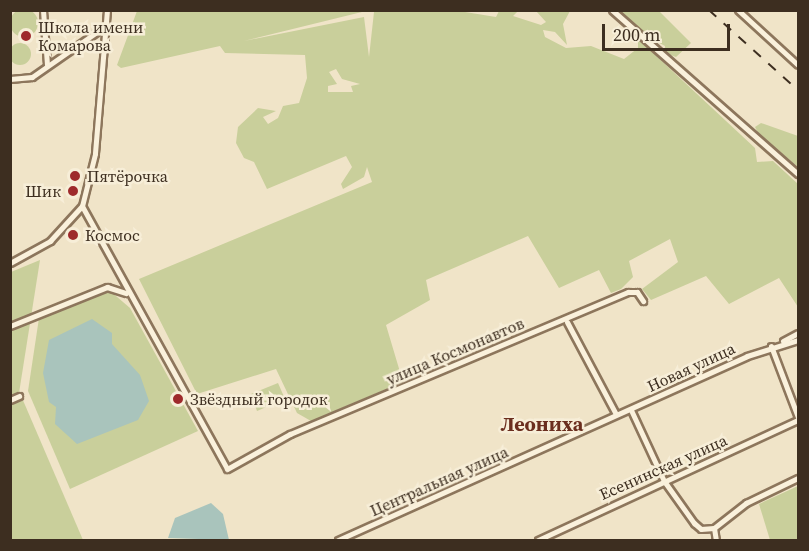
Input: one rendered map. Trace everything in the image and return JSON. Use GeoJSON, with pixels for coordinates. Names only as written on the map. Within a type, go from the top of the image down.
{"type":"FeatureCollection","features":[{"type":"Feature","properties":{"kind":"street"},"geometry":{"type":"LineString","coordinates":[[43,10],[47,65]]}},
{"type":"Feature","properties":{"kind":"street"},"geometry":{"type":"LineString","coordinates":[[10,263],[50,241],[82,206],[94,154],[107,10]]}},
{"type":"Feature","properties":{"kind":"street"},"geometry":{"type":"LineString","coordinates":[[612,10],[798,174]]}},
{"type":"Feature","properties":{"kind":"street"},"geometry":{"type":"LineString","coordinates":[[738,10],[798,66]]}},
{"type":"Feature","properties":{"kind":"street"},"geometry":{"type":"LineString","coordinates":[[10,80],[32,78],[47,65],[104,27]]}},
{"type":"Feature","properties":{"kind":"street"},"geometry":{"type":"LineString","coordinates":[[82,206],[128,294]]}},
{"type":"Feature","properties":{"kind":"street"},"geometry":{"type":"LineString","coordinates":[[10,326],[107,287],[128,294]]}},
{"type":"Feature","properties":{"kind":"street","name":"улица Космонавтов"},"geometry":{"type":"LineString","coordinates":[[128,294],[223,466],[238,466],[273,445],[567,322],[628,291],[637,292],[643,301]]}},
{"type":"Feature","properties":{"kind":"street"},"geometry":{"type":"LineString","coordinates":[[567,322],[616,414]]}},
{"type":"Feature","properties":{"kind":"street"},"geometry":{"type":"LineString","coordinates":[[774,346],[798,333]]}},
{"type":"Feature","properties":{"kind":"street"},"geometry":{"type":"LineString","coordinates":[[774,346],[798,340]]}},
{"type":"Feature","properties":{"kind":"street"},"geometry":{"type":"LineString","coordinates":[[774,346],[798,418]]}},
{"type":"Feature","properties":{"kind":"street","name":"Новая улица"},"geometry":{"type":"LineString","coordinates":[[616,414],[631,410],[774,346]]}},
{"type":"Feature","properties":{"kind":"street"},"geometry":{"type":"LineString","coordinates":[[10,400],[19,396]]}},
{"type":"Feature","properties":{"kind":"street"},"geometry":{"type":"LineString","coordinates":[[631,410],[664,482],[701,529],[714,528],[746,503],[798,478]]}},
{"type":"Feature","properties":{"kind":"street","name":"Центральная улица"},"geometry":{"type":"LineString","coordinates":[[338,540],[616,414]]}},
{"type":"Feature","properties":{"kind":"street","name":"Есенинская улица"},"geometry":{"type":"LineString","coordinates":[[538,540],[798,418]]}},
{"type":"Feature","properties":{"kind":"street"},"geometry":{"type":"LineString","coordinates":[[714,528],[716,540]]}},
{"type":"Feature","properties":{"kind":"green space"},"geometry":{"type":"Polygon","coordinates":[[[24,9],[34,13],[38,23],[34,33],[24,37],[14,33],[10,23],[14,13],[24,9]]]}},
{"type":"Feature","properties":{"kind":"green space"},"geometry":{"type":"Polygon","coordinates":[[[137,11],[459,11],[496,17],[499,11],[518,11],[513,16],[541,25],[546,22],[536,11],[570,11],[563,24],[567,45],[555,32],[543,30],[545,37],[566,48],[591,46],[624,59],[638,48],[638,39],[755,148],[757,162],[773,161],[798,184],[798,307],[779,278],[729,304],[706,276],[651,300],[642,289],[678,262],[670,239],[629,261],[633,277],[621,289],[611,293],[599,270],[559,288],[528,236],[426,280],[430,300],[386,325],[403,382],[311,421],[297,413],[276,369],[197,394],[139,279],[372,182],[367,167],[364,177],[343,189],[341,184],[352,167],[346,156],[267,189],[254,162],[244,158],[236,143],[238,127],[258,108],[276,111],[263,117],[268,124],[278,118],[283,106],[299,103],[307,78],[305,55],[225,53],[220,46],[121,68],[117,65],[137,11]],[[366,11],[244,41],[364,17],[369,57],[374,12],[366,11]],[[336,69],[329,72],[337,84],[328,86],[328,92],[353,92],[351,86],[360,84],[342,79],[336,69]]]}},
{"type":"Feature","properties":{"kind":"green space"},"geometry":{"type":"Polygon","coordinates":[[[620,11],[659,11],[691,43],[676,57],[665,53],[665,46],[641,33],[620,11]]]}},
{"type":"Feature","properties":{"kind":"green space"},"geometry":{"type":"Polygon","coordinates":[[[20,43],[28,46],[31,54],[28,62],[20,65],[12,62],[9,54],[12,46],[20,43]]]}},
{"type":"Feature","properties":{"kind":"green space"},"geometry":{"type":"Polygon","coordinates":[[[761,123],[798,136],[798,167],[758,133],[755,127],[761,123]]]}},
{"type":"Feature","properties":{"kind":"green space"},"geometry":{"type":"Polygon","coordinates":[[[40,260],[19,393],[11,397],[11,272],[40,260]]]}},
{"type":"Feature","properties":{"kind":"green space"},"geometry":{"type":"Polygon","coordinates":[[[109,290],[130,308],[198,431],[70,489],[28,391],[39,318],[109,290]]]}},
{"type":"Feature","properties":{"kind":"green space"},"geometry":{"type":"Polygon","coordinates":[[[278,383],[285,399],[257,411],[251,394],[278,383]]]}},
{"type":"Feature","properties":{"kind":"green space"},"geometry":{"type":"Polygon","coordinates":[[[22,398],[83,540],[11,540],[11,403],[22,398]]]}},
{"type":"Feature","properties":{"kind":"green space"},"geometry":{"type":"Polygon","coordinates":[[[798,486],[798,540],[770,540],[759,504],[798,486]]]}},
{"type":"Feature","properties":{"kind":"water"},"geometry":{"type":"Polygon","coordinates":[[[92,319],[112,333],[112,344],[140,375],[149,401],[138,420],[77,444],[55,424],[56,407],[49,402],[43,373],[49,340],[92,319]]]}},
{"type":"Feature","properties":{"kind":"water"},"geometry":{"type":"Polygon","coordinates":[[[211,503],[223,514],[229,540],[168,538],[175,518],[211,503]]]}},
{"type":"Feature","properties":{"kind":"railway"},"geometry":{"type":"LineString","coordinates":[[709,10],[798,90]]}},
{"type":"Feature","properties":{"kind":"place","name":"Школа имени Комарова"},"geometry":{"type":"Point","coordinates":[26,36]}},
{"type":"Feature","properties":{"kind":"place","name":"Пятёрочка"},"geometry":{"type":"Point","coordinates":[75,176]}},
{"type":"Feature","properties":{"kind":"place","name":"Шик"},"geometry":{"type":"Point","coordinates":[73,191]}},
{"type":"Feature","properties":{"kind":"place","name":"Космос"},"geometry":{"type":"Point","coordinates":[73,235]}},
{"type":"Feature","properties":{"kind":"place","name":"Звёздный городок"},"geometry":{"type":"Point","coordinates":[178,399]}},
{"type":"Feature","properties":{"kind":"district","name":"Леониха"},"geometry":{"type":"Point","coordinates":[542,424]}}]}
